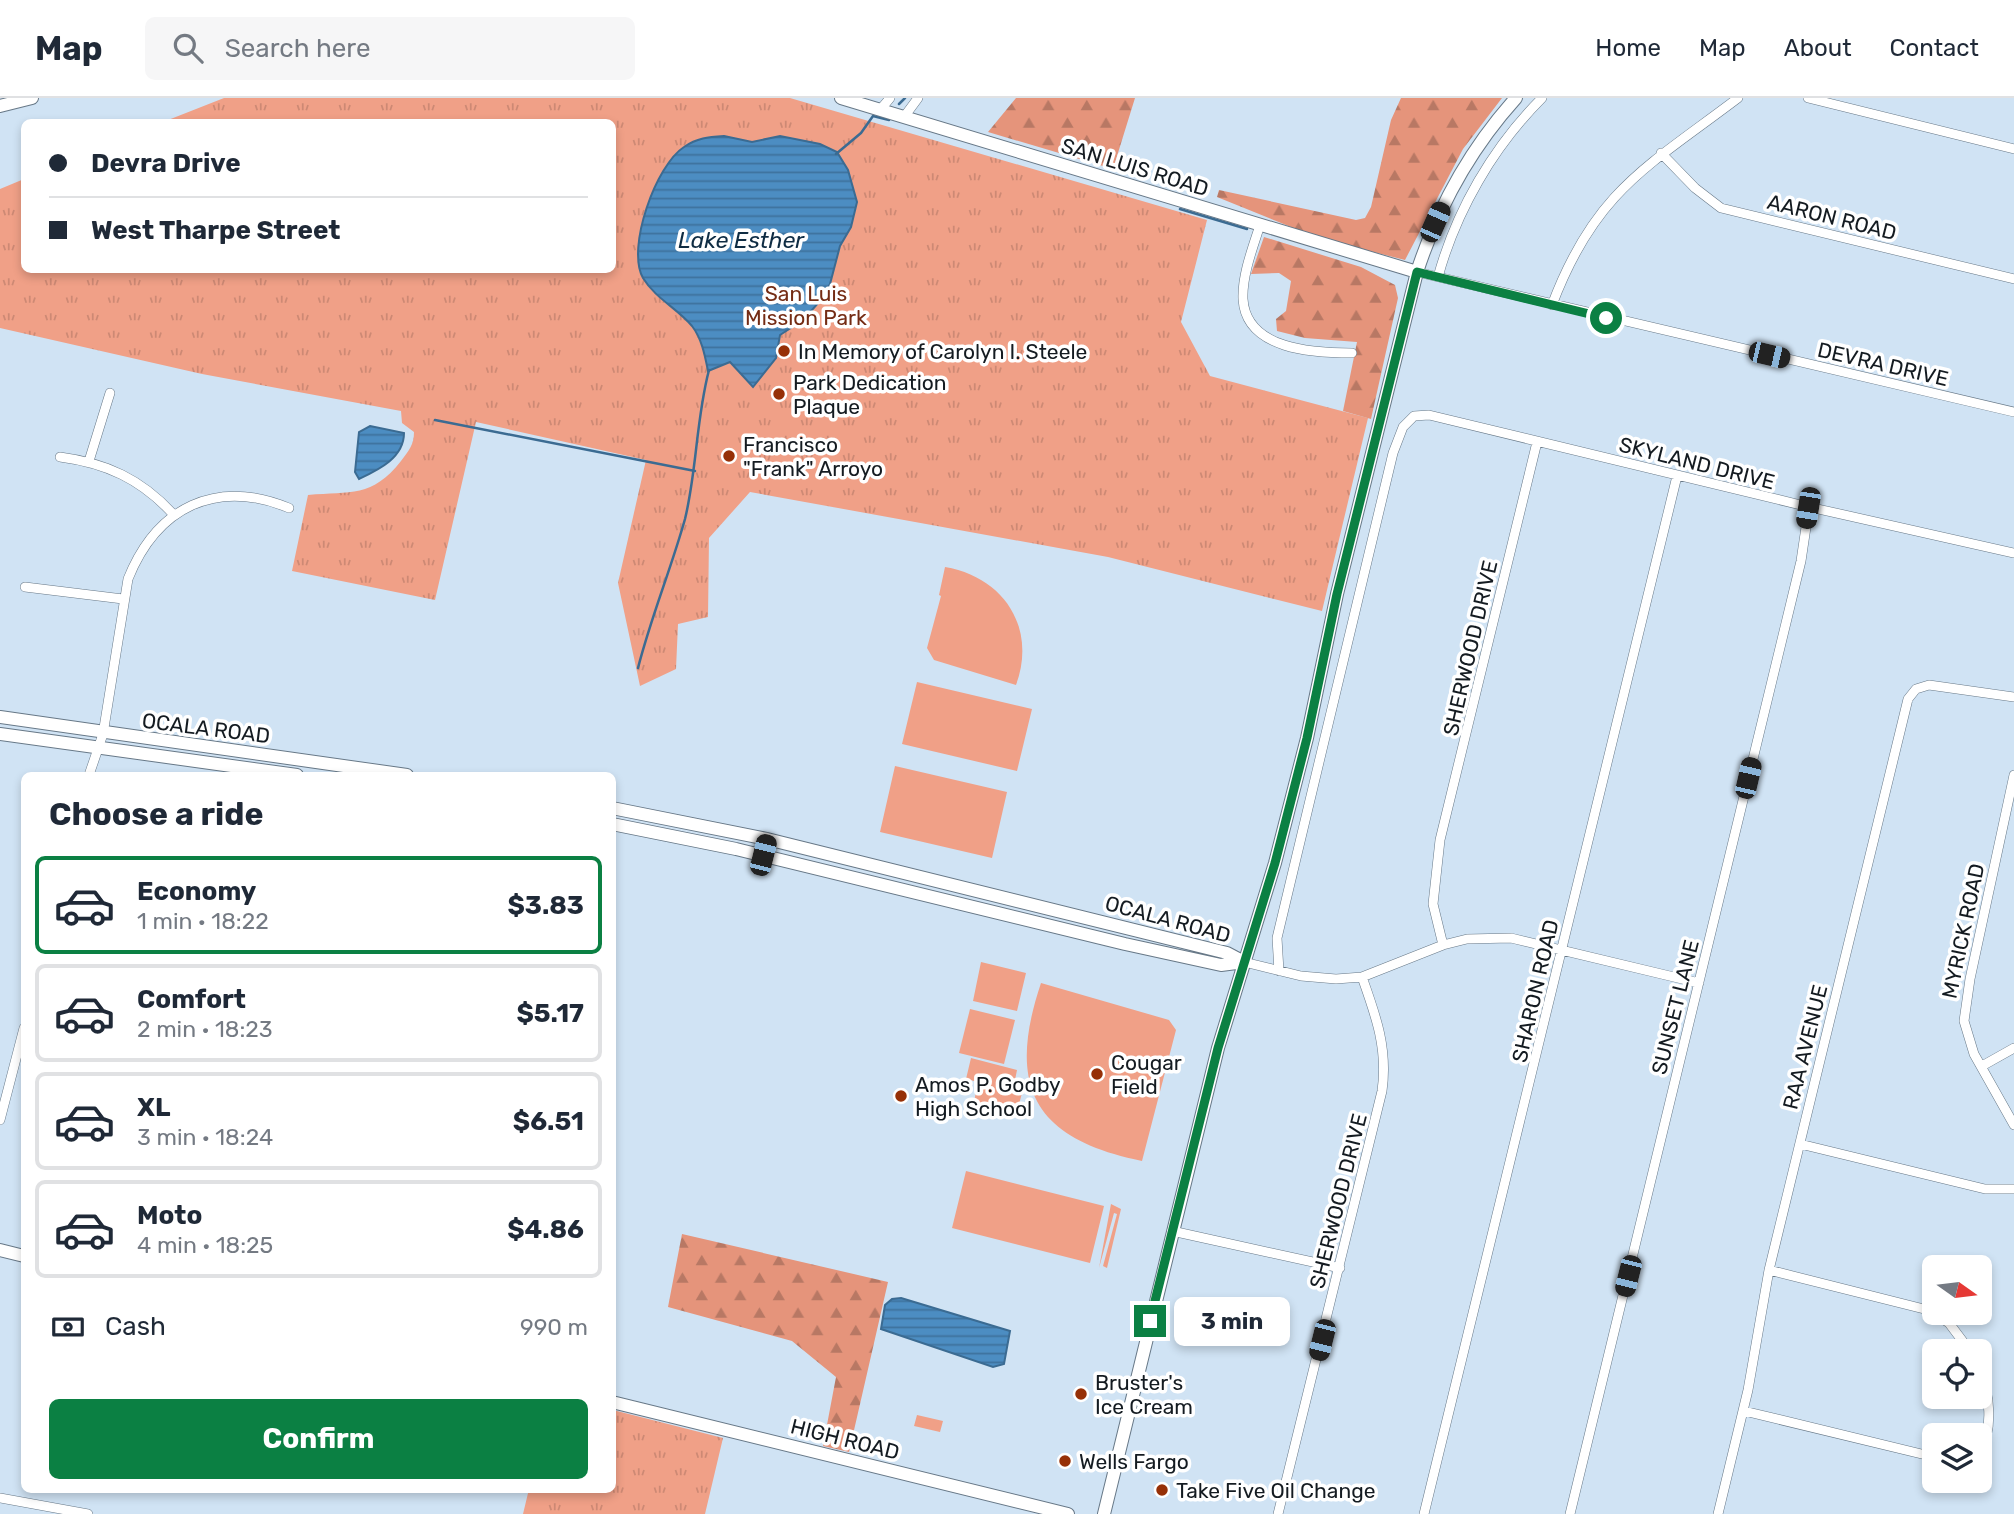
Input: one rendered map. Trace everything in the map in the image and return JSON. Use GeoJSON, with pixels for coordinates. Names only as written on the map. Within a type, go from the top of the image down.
{"type":"FeatureCollection","features":[{"type":"Feature","properties":{"kind":"main road"},"geometry":{"type":"LineString","coordinates":[[0,106],[32,98]]}},
{"type":"Feature","properties":{"kind":"main road","name":"SAN LUIS ROAD"},"geometry":{"type":"LineString","coordinates":[[841,98],[1417,272]]}},
{"type":"Feature","properties":{"kind":"main road"},"geometry":{"type":"LineString","coordinates":[[1104,1514],[1218,1048],[1275,863],[1307,738],[1337,594],[1417,272],[1429,236],[1459,174],[1516,98]]}},
{"type":"Feature","properties":{"kind":"main road","name":"OCALA ROAD"},"geometry":{"type":"LineString","coordinates":[[0,717],[377,772]]}},
{"type":"Feature","properties":{"kind":"main road","name":"OCALA ROAD"},"geometry":{"type":"LineString","coordinates":[[0,734],[274,772]]}},
{"type":"Feature","properties":{"kind":"main road","name":"OCALA ROAD"},"geometry":{"type":"LineString","coordinates":[[616,809],[767,839],[1227,953],[1244,962]]}},
{"type":"Feature","properties":{"kind":"main road"},"geometry":{"type":"LineString","coordinates":[[635,828],[646,814]]}},
{"type":"Feature","properties":{"kind":"main road","name":"OCALA ROAD"},"geometry":{"type":"LineString","coordinates":[[616,825],[763,855],[1221,965],[1244,962]]}},
{"type":"Feature","properties":{"kind":"main road"},"geometry":{"type":"LineString","coordinates":[[763,855],[767,839]]}},
{"type":"Feature","properties":{"kind":"main road"},"geometry":{"type":"LineString","coordinates":[[784,860],[788,845]]}},
{"type":"Feature","properties":{"kind":"main road"},"geometry":{"type":"LineString","coordinates":[[1065,929],[1069,914]]}},
{"type":"Feature","properties":{"kind":"main road"},"geometry":{"type":"LineString","coordinates":[[0,1250],[21,1255]]}},
{"type":"Feature","properties":{"kind":"main road","name":"HIGH ROAD"},"geometry":{"type":"LineString","coordinates":[[616,1403],[1068,1514]]}},
{"type":"Feature","properties":{"kind":"street"},"geometry":{"type":"LineString","coordinates":[[880,110],[890,98]]}},
{"type":"Feature","properties":{"kind":"street"},"geometry":{"type":"LineString","coordinates":[[904,117],[918,98]]}},
{"type":"Feature","properties":{"kind":"street"},"geometry":{"type":"LineString","coordinates":[[1438,277],[1445,250],[1474,189],[1512,132],[1542,98]]}},
{"type":"Feature","properties":{"kind":"street"},"geometry":{"type":"LineString","coordinates":[[1552,305],[1563,275],[1591,225],[1624,184],[1661,153],[1738,98]]}},
{"type":"Feature","properties":{"kind":"street"},"geometry":{"type":"LineString","coordinates":[[1808,98],[2014,149]]}},
{"type":"Feature","properties":{"kind":"street","name":"AARON ROAD"},"geometry":{"type":"LineString","coordinates":[[1661,153],[1695,188],[1721,208],[2014,279]]}},
{"type":"Feature","properties":{"kind":"street"},"geometry":{"type":"LineString","coordinates":[[1260,225],[1243,294],[1245,311],[1254,327],[1273,341],[1293,347],[1323,353],[1352,353]]}},
{"type":"Feature","properties":{"kind":"street","name":"DEVRA DRIVE"},"geometry":{"type":"LineString","coordinates":[[1417,272],[2014,412]]}},
{"type":"Feature","properties":{"kind":"street"},"geometry":{"type":"LineString","coordinates":[[89,461],[110,393]]}},
{"type":"Feature","properties":{"kind":"street","name":"SKYLAND DRIVE"},"geometry":{"type":"LineString","coordinates":[[1279,971],[1277,938],[1393,453],[1403,427],[1414,415],[1429,415],[1808,508],[2014,553]]}},
{"type":"Feature","properties":{"kind":"street","name":"SHERWOOD DRIVE"},"geometry":{"type":"LineString","coordinates":[[1443,945],[1433,904],[1440,840],[1537,442]]}},
{"type":"Feature","properties":{"kind":"street"},"geometry":{"type":"LineString","coordinates":[[60,457],[89,461],[140,483],[173,514]]}},
{"type":"Feature","properties":{"kind":"street","name":"SHARON ROAD"},"geometry":{"type":"LineString","coordinates":[[1424,1514],[1677,476]]}},
{"type":"Feature","properties":{"kind":"street"},"geometry":{"type":"LineString","coordinates":[[90,772],[103,734],[122,599],[138,555],[155,531],[173,514],[211,498],[255,496],[289,508]]}},
{"type":"Feature","properties":{"kind":"street","name":"SUNSET LANE"},"geometry":{"type":"LineString","coordinates":[[1570,1514],[1801,561],[1808,508]]}},
{"type":"Feature","properties":{"kind":"street"},"geometry":{"type":"LineString","coordinates":[[25,587],[122,599]]}},
{"type":"Feature","properties":{"kind":"street","name":"RAA AVENUE"},"geometry":{"type":"LineString","coordinates":[[1718,1514],[1744,1411],[1769,1270],[1908,699],[1916,689],[1929,685],[2014,697]]}},
{"type":"Feature","properties":{"kind":"street","name":"MYRICK ROAD"},"geometry":{"type":"LineString","coordinates":[[2014,775],[1965,1004],[1967,1038],[2014,1125]]}},
{"type":"Feature","properties":{"kind":"street"},"geometry":{"type":"LineString","coordinates":[[1244,962],[1322,979],[1362,977],[1443,945],[1467,939],[1502,937],[1563,949],[1699,983]]}},
{"type":"Feature","properties":{"kind":"street","name":"SHERWOOD DRIVE"},"geometry":{"type":"LineString","coordinates":[[1278,1514],[1340,1268],[1385,1072],[1382,1038],[1362,977]]}},
{"type":"Feature","properties":{"kind":"street"},"geometry":{"type":"LineString","coordinates":[[0,1120],[21,1040]]}},
{"type":"Feature","properties":{"kind":"street"},"geometry":{"type":"LineString","coordinates":[[1982,1066],[2014,1048]]}},
{"type":"Feature","properties":{"kind":"street"},"geometry":{"type":"LineString","coordinates":[[1800,1144],[1985,1189],[2014,1189]]}},
{"type":"Feature","properties":{"kind":"street"},"geometry":{"type":"LineString","coordinates":[[1172,1231],[1340,1268]]}},
{"type":"Feature","properties":{"kind":"street"},"geometry":{"type":"LineString","coordinates":[[1769,1270],[1928,1310],[1949,1323],[1961,1339]]}},
{"type":"Feature","properties":{"kind":"street"},"geometry":{"type":"LineString","coordinates":[[1744,1411],[1922,1454]]}},
{"type":"Feature","properties":{"kind":"street"},"geometry":{"type":"LineString","coordinates":[[0,1498],[88,1514]]}},
{"type":"Feature","properties":{"kind":"green space","name":"San Luis Mission Park"},"geometry":{"type":"Polygon","coordinates":[[[224,98],[790,98],[1207,220],[1181,322],[1210,376],[1368,418],[1322,611],[1108,557],[750,492],[709,538],[708,617],[678,624],[676,669],[640,686],[618,583],[646,460],[476,422],[435,600],[292,571],[308,495],[360,490],[370,487],[390,473],[409,450],[414,437],[414,432],[402,423],[401,411],[202,374],[0,328],[0,189],[21,180],[21,273],[616,273],[616,119],[171,119],[224,98]]]}},
{"type":"Feature","properties":{"kind":"green space"},"geometry":{"type":"Polygon","coordinates":[[[1016,98],[1135,98],[1113,169],[988,132],[1016,98]]]}},
{"type":"Feature","properties":{"kind":"green space"},"geometry":{"type":"Polygon","coordinates":[[[1401,98],[1502,98],[1463,149],[1405,260],[1318,238],[1217,197],[1219,190],[1356,220],[1365,218],[1371,207],[1391,120],[1401,98]]]}},
{"type":"Feature","properties":{"kind":"green space"},"geometry":{"type":"Polygon","coordinates":[[[1264,237],[1361,267],[1395,285],[1398,298],[1371,419],[1343,411],[1357,342],[1305,338],[1277,331],[1276,319],[1286,311],[1291,281],[1279,273],[1251,274],[1264,237]]]}},
{"type":"Feature","properties":{"kind":"green space"},"geometry":{"type":"Polygon","coordinates":[[[945,567],[984,582],[999,594],[1010,608],[1018,625],[1022,644],[1016,685],[934,660],[927,648],[941,596],[939,595],[945,567]]]}},
{"type":"Feature","properties":{"kind":"green space"},"geometry":{"type":"Polygon","coordinates":[[[917,682],[1032,709],[1017,771],[902,744],[917,682]]]}},
{"type":"Feature","properties":{"kind":"green space"},"geometry":{"type":"Polygon","coordinates":[[[895,766],[1007,792],[992,858],[880,832],[895,766]]]}},
{"type":"Feature","properties":{"kind":"green space"},"geometry":{"type":"Polygon","coordinates":[[[981,962],[1026,973],[1017,1011],[973,1001],[981,962]]]}},
{"type":"Feature","properties":{"kind":"green space","name":"Cougar Field"},"geometry":{"type":"Polygon","coordinates":[[[1041,983],[1169,1020],[1176,1030],[1142,1161],[1105,1151],[1076,1139],[1053,1122],[1038,1103],[1029,1079],[1027,1052],[1031,1020],[1041,983]]]}},
{"type":"Feature","properties":{"kind":"green space"},"geometry":{"type":"Polygon","coordinates":[[[970,1009],[1015,1020],[1004,1064],[959,1053],[970,1009]]]}},
{"type":"Feature","properties":{"kind":"green space"},"geometry":{"type":"Polygon","coordinates":[[[971,1058],[1017,1070],[1013,1090],[1022,1093],[1017,1112],[974,1102],[978,1082],[966,1079],[971,1058]]]}},
{"type":"Feature","properties":{"kind":"green space"},"geometry":{"type":"Polygon","coordinates":[[[966,1171],[1104,1206],[1090,1263],[952,1228],[966,1171]]]}},
{"type":"Feature","properties":{"kind":"green space"},"geometry":{"type":"Polygon","coordinates":[[[1111,1204],[1121,1209],[1107,1268],[1103,1266],[1117,1214],[1114,1213],[1099,1268],[1111,1204]]]}},
{"type":"Feature","properties":{"kind":"green space"},"geometry":{"type":"Polygon","coordinates":[[[682,1234],[888,1282],[849,1452],[823,1446],[836,1377],[792,1341],[668,1307],[682,1234]]]}},
{"type":"Feature","properties":{"kind":"green space"},"geometry":{"type":"Polygon","coordinates":[[[616,1411],[723,1438],[705,1514],[523,1514],[528,1493],[616,1493],[616,1411]]]}},
{"type":"Feature","properties":{"kind":"green space"},"geometry":{"type":"Polygon","coordinates":[[[917,1415],[943,1421],[940,1432],[914,1426],[917,1415]]]}},
{"type":"Feature","properties":{"kind":"water","name":"Lake Esther"},"geometry":{"type":"Polygon","coordinates":[[[724,136],[752,142],[780,136],[820,144],[837,152],[848,170],[857,202],[851,227],[840,246],[830,284],[821,300],[803,320],[780,335],[776,358],[753,387],[730,362],[708,371],[703,348],[695,331],[648,285],[639,264],[641,228],[654,188],[663,171],[689,144],[724,136]]]}},
{"type":"Feature","properties":{"kind":"water"},"geometry":{"type":"Polygon","coordinates":[[[370,426],[404,433],[403,442],[389,462],[359,479],[355,472],[359,432],[370,426]]]}},
{"type":"Feature","properties":{"kind":"water"},"geometry":{"type":"Polygon","coordinates":[[[901,1298],[1010,1331],[1004,1364],[993,1367],[881,1329],[885,1305],[892,1299],[901,1298]]]}},
{"type":"Feature","properties":{"kind":"waterway"},"geometry":{"type":"LineString","coordinates":[[899,104],[905,98]]}},
{"type":"Feature","properties":{"kind":"waterway"},"geometry":{"type":"LineString","coordinates":[[836,154],[861,133],[873,116],[889,120]]}},
{"type":"Feature","properties":{"kind":"waterway"},"geometry":{"type":"LineString","coordinates":[[1180,209],[1247,229]]}},
{"type":"Feature","properties":{"kind":"waterway"},"geometry":{"type":"LineString","coordinates":[[638,668],[685,519],[709,370]]}},
{"type":"Feature","properties":{"kind":"waterway"},"geometry":{"type":"LineString","coordinates":[[435,420],[695,471]]}},
{"type":"Feature","properties":{"kind":"place","name":"In Memory of Carolyn I. Steele"},"geometry":{"type":"Point","coordinates":[784,351]}},
{"type":"Feature","properties":{"kind":"place","name":"Park Dedication Plaque"},"geometry":{"type":"Point","coordinates":[779,394]}},
{"type":"Feature","properties":{"kind":"place","name":"Francisco \"Frank\" Arroyo"},"geometry":{"type":"Point","coordinates":[729,456]}},
{"type":"Feature","properties":{"kind":"place","name":"Cougar Field"},"geometry":{"type":"Point","coordinates":[1097,1074]}},
{"type":"Feature","properties":{"kind":"place","name":"Amos P. Godby High School"},"geometry":{"type":"Point","coordinates":[901,1096]}},
{"type":"Feature","properties":{"kind":"place","name":"Bruster's Ice Cream"},"geometry":{"type":"Point","coordinates":[1081,1394]}},
{"type":"Feature","properties":{"kind":"place","name":"Wells Fargo"},"geometry":{"type":"Point","coordinates":[1065,1461]}},
{"type":"Feature","properties":{"kind":"place","name":"Take Five Oil Change"},"geometry":{"type":"Point","coordinates":[1162,1490]}},
{"type":"Feature","properties":{"kind":"route"},"geometry":{"type":"LineString","coordinates":[[1150,1321],[1218,1048],[1262,910],[1307,738],[1337,594],[1417,272],[1606,318]]}}]}
